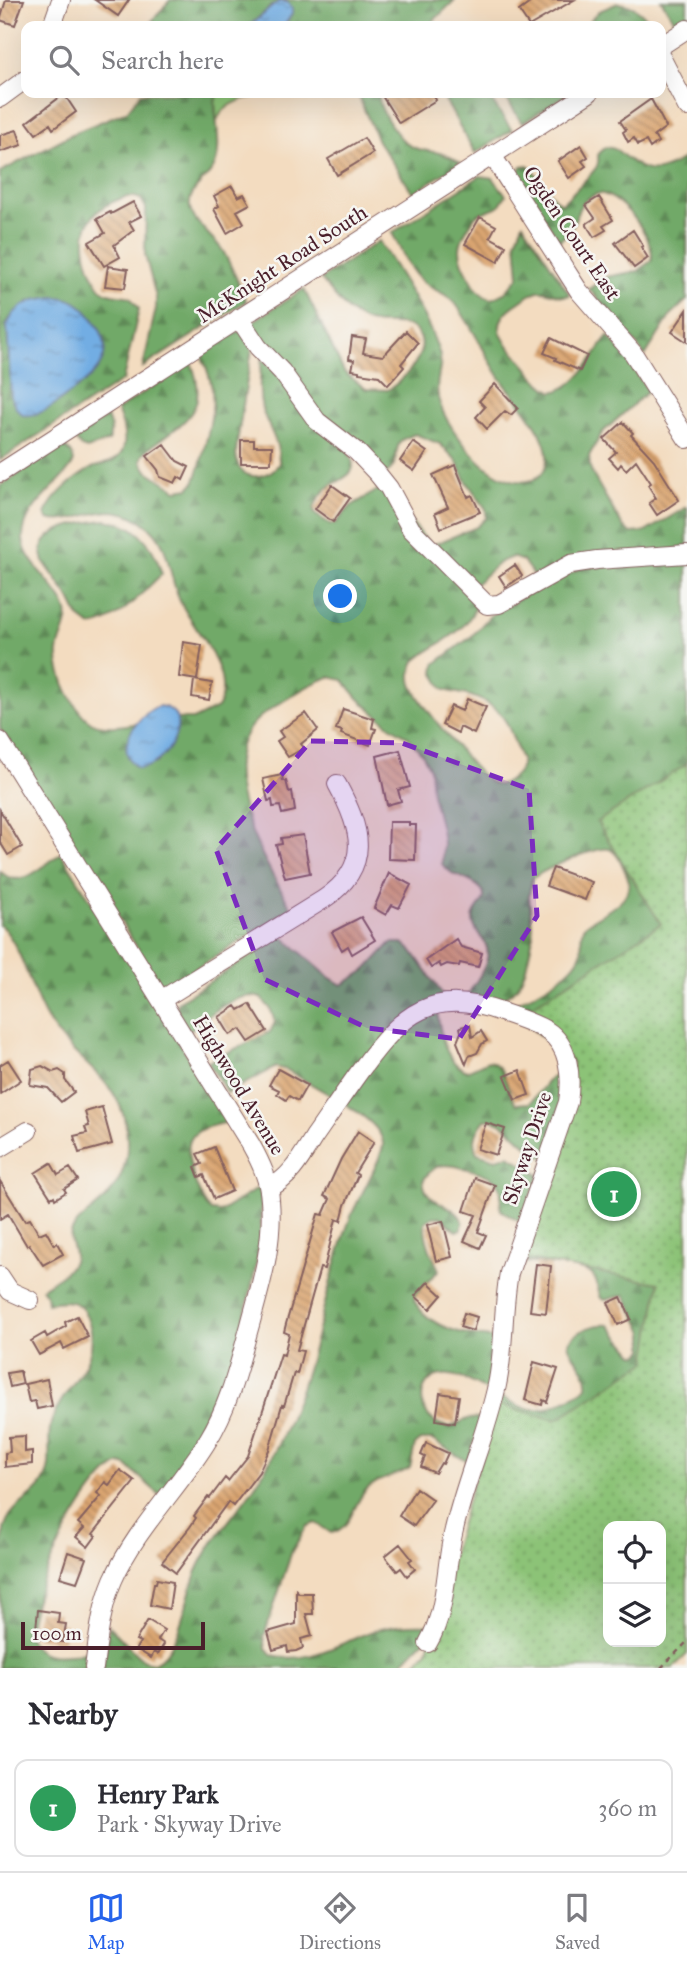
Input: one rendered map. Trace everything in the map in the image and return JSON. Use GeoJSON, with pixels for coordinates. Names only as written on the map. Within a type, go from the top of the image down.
{"type":"FeatureCollection","features":[{"type":"Feature","properties":{"kind":"street"},"geometry":{"type":"LineString","coordinates":[[54,21],[61,0]]}},
{"type":"Feature","properties":{"kind":"street"},"geometry":{"type":"LineString","coordinates":[[666,43],[687,29]]}},
{"type":"Feature","properties":{"kind":"street"},"geometry":{"type":"LineString","coordinates":[[666,67],[687,107]]}},
{"type":"Feature","properties":{"kind":"street"},"geometry":{"type":"LineString","coordinates":[[0,98],[21,83]]}},
{"type":"Feature","properties":{"kind":"street","name":"McKnight Road South"},"geometry":{"type":"LineString","coordinates":[[0,473],[581,98]]}},
{"type":"Feature","properties":{"kind":"street","name":"Ogden Court East"},"geometry":{"type":"LineString","coordinates":[[492,155],[579,291],[633,353],[687,439]]}},
{"type":"Feature","properties":{"kind":"street"},"geometry":{"type":"LineString","coordinates":[[239,318],[258,347],[282,372],[317,421],[357,452],[377,473],[389,488],[411,529],[487,605],[499,604],[571,564],[687,554]]}},
{"type":"Feature","properties":{"kind":"street","name":"Highwood Avenue"},"geometry":{"type":"LineString","coordinates":[[0,741],[251,1145],[263,1168],[269,1188],[271,1216],[268,1256],[225,1406],[207,1442],[132,1546],[117,1572],[103,1613],[94,1668]]}},
{"type":"Feature","properties":{"kind":"street"},"geometry":{"type":"LineString","coordinates":[[161,1000],[324,899],[343,883],[354,862],[358,837],[353,814],[337,784]]}},
{"type":"Feature","properties":{"kind":"street","name":"Skyway Drive"},"geometry":{"type":"LineString","coordinates":[[269,1188],[280,1182],[295,1166],[386,1036],[417,1012],[450,1002],[488,1007],[546,1030],[559,1042],[565,1055],[570,1082],[568,1102],[509,1273],[496,1387],[457,1516],[445,1586],[436,1625],[428,1643]]}},
{"type":"Feature","properties":{"kind":"street"},"geometry":{"type":"LineString","coordinates":[[0,1148],[28,1131]]}},
{"type":"Feature","properties":{"kind":"street"},"geometry":{"type":"LineString","coordinates":[[0,1276],[10,1291],[30,1300]]}},
{"type":"Feature","properties":{"kind":"path"},"geometry":{"type":"LineString","coordinates":[[661,1668],[687,1642]]}},
{"type":"Feature","properties":{"kind":"highlighted area"},"geometry":{"type":"Polygon","coordinates":[[[311,741],[402,743],[529,789],[537,916],[459,1039],[367,1028],[264,979],[216,849],[311,741]]]}},
{"type":"Feature","properties":{"kind":"green space"},"geometry":{"type":"Polygon","coordinates":[[[170,0],[455,0],[433,21],[287,21],[292,14],[289,3],[274,4],[255,21],[152,21],[170,0]]]}},
{"type":"Feature","properties":{"kind":"green space"},"geometry":{"type":"Polygon","coordinates":[[[661,0],[687,0],[687,17],[677,24],[661,0]]]}},
{"type":"Feature","properties":{"kind":"green space"},"geometry":{"type":"Polygon","coordinates":[[[618,3],[629,5],[648,21],[590,21],[599,11],[618,3]]]}},
{"type":"Feature","properties":{"kind":"green space"},"geometry":{"type":"Polygon","coordinates":[[[137,98],[216,98],[217,160],[192,196],[190,208],[196,220],[223,251],[246,301],[143,367],[156,308],[156,297],[145,255],[146,208],[141,199],[131,197],[121,198],[104,206],[90,220],[87,228],[85,247],[90,268],[97,284],[104,291],[130,297],[139,309],[123,380],[0,460],[0,172],[76,132],[127,111],[137,98]]]}},
{"type":"Feature","properties":{"kind":"green space"},"geometry":{"type":"Polygon","coordinates":[[[216,98],[248,98],[225,109],[216,123],[216,98]]]}},
{"type":"Feature","properties":{"kind":"green space"},"geometry":{"type":"Polygon","coordinates":[[[359,98],[380,98],[385,116],[406,143],[414,148],[448,156],[460,163],[413,193],[378,141],[359,98]]]}},
{"type":"Feature","properties":{"kind":"green space"},"geometry":{"type":"Polygon","coordinates":[[[444,98],[490,98],[512,130],[475,153],[444,98]]]}},
{"type":"Feature","properties":{"kind":"green space"},"geometry":{"type":"Polygon","coordinates":[[[506,98],[561,98],[522,123],[506,98]]]}},
{"type":"Feature","properties":{"kind":"green space"},"geometry":{"type":"Polygon","coordinates":[[[605,147],[616,150],[634,164],[649,170],[663,169],[687,157],[687,300],[671,315],[645,356],[589,289],[606,277],[638,271],[651,261],[649,242],[634,218],[613,199],[603,194],[594,195],[583,202],[571,229],[559,241],[517,173],[522,166],[528,165],[561,204],[595,169],[598,155],[605,147]]]}},
{"type":"Feature","properties":{"kind":"green space"},"geometry":{"type":"Polygon","coordinates":[[[480,176],[493,178],[506,195],[499,206],[476,215],[462,241],[462,262],[478,290],[485,297],[492,299],[506,292],[519,276],[516,241],[523,223],[570,295],[562,296],[542,291],[532,293],[506,313],[501,321],[502,336],[538,380],[553,392],[578,378],[608,336],[648,391],[602,433],[589,456],[590,467],[623,527],[631,533],[645,532],[687,507],[687,547],[534,576],[523,561],[512,557],[500,562],[473,586],[432,545],[477,527],[486,518],[486,509],[467,482],[456,460],[440,444],[415,434],[403,439],[399,444],[394,465],[384,474],[328,425],[249,324],[304,289],[344,372],[366,389],[388,390],[414,365],[421,349],[418,334],[407,325],[363,320],[339,302],[321,279],[379,241],[411,293],[432,335],[440,356],[438,396],[455,432],[475,456],[497,474],[517,481],[535,479],[542,473],[547,462],[542,436],[499,376],[455,303],[421,281],[406,261],[392,233],[480,176]]]}},
{"type":"Feature","properties":{"kind":"green space"},"geometry":{"type":"Polygon","coordinates":[[[241,330],[252,349],[236,448],[241,471],[252,476],[265,475],[279,463],[276,442],[261,403],[262,358],[346,448],[352,459],[351,473],[325,490],[315,504],[315,514],[330,524],[335,524],[351,506],[383,487],[477,602],[467,622],[415,661],[411,680],[426,708],[450,739],[485,778],[495,784],[508,781],[520,768],[521,760],[505,720],[483,701],[443,689],[434,674],[435,664],[472,636],[490,616],[536,589],[582,568],[687,560],[687,1639],[666,1641],[666,1521],[603,1521],[603,1647],[610,1647],[411,1668],[428,1651],[499,1395],[522,1407],[542,1409],[561,1403],[584,1390],[587,1386],[585,1374],[568,1344],[575,1335],[592,1327],[609,1325],[634,1354],[639,1355],[644,1350],[644,1332],[625,1295],[605,1300],[601,1298],[594,1277],[581,1270],[558,1265],[517,1262],[573,1063],[507,1008],[549,985],[569,970],[581,953],[584,926],[624,897],[628,888],[627,874],[617,855],[609,849],[593,851],[532,879],[529,895],[533,937],[526,968],[518,987],[495,1004],[467,997],[486,964],[485,943],[473,923],[474,915],[483,900],[483,892],[442,864],[441,829],[432,794],[430,769],[423,755],[408,737],[390,726],[359,699],[343,680],[330,677],[306,688],[260,717],[249,729],[240,749],[238,772],[248,821],[269,869],[292,909],[174,982],[165,984],[158,981],[0,728],[0,486],[64,445],[72,454],[74,462],[29,515],[23,537],[28,556],[57,593],[67,611],[58,661],[64,683],[75,705],[90,721],[98,725],[135,724],[130,735],[156,763],[172,743],[177,726],[176,719],[195,719],[217,708],[222,695],[218,667],[180,601],[166,553],[155,532],[145,523],[120,512],[98,512],[58,521],[48,519],[45,514],[53,500],[71,482],[92,468],[119,457],[124,437],[117,410],[191,362],[198,391],[192,411],[178,427],[146,451],[141,461],[147,471],[177,490],[189,488],[194,483],[200,464],[212,411],[212,390],[201,355],[241,330]]]}},
{"type":"Feature","properties":{"kind":"green space"},"geometry":{"type":"Polygon","coordinates":[[[107,417],[111,428],[109,441],[87,449],[81,447],[74,438],[107,417]]]}},
{"type":"Feature","properties":{"kind":"green space"},"geometry":{"type":"Polygon","coordinates":[[[105,520],[127,525],[143,537],[162,574],[120,613],[101,624],[91,626],[79,617],[44,562],[41,549],[45,541],[59,530],[105,520]]]}},
{"type":"Feature","properties":{"kind":"green space"},"geometry":{"type":"Polygon","coordinates":[[[687,764],[687,1654],[673,1668],[411,1668],[428,1651],[456,1540],[496,1404],[556,1420],[646,1362],[659,1283],[518,1258],[573,1063],[521,1013],[661,924],[597,822],[687,764]]]}},
{"type":"Feature","properties":{"kind":"green space"},"geometry":{"type":"Polygon","coordinates":[[[61,853],[229,1122],[200,1130],[189,1144],[190,1164],[201,1197],[211,1211],[220,1212],[260,1187],[260,1238],[252,1285],[231,1362],[210,1419],[188,1457],[160,1495],[127,1466],[121,1464],[108,1473],[74,1517],[44,1577],[29,1629],[32,1644],[50,1655],[88,1652],[85,1668],[0,1668],[4,1529],[17,1507],[35,1493],[44,1481],[49,1467],[51,1423],[64,1396],[81,1373],[91,1348],[87,1317],[80,1306],[60,1301],[47,1303],[42,1288],[62,1275],[71,1265],[74,1260],[70,1237],[72,1232],[79,1221],[113,1189],[123,1171],[127,1152],[124,1118],[118,1101],[97,1073],[58,1035],[47,1019],[14,944],[0,925],[0,871],[8,877],[23,878],[39,870],[61,853]]]}},
{"type":"Feature","properties":{"kind":"green space"},"geometry":{"type":"Polygon","coordinates":[[[282,936],[342,985],[366,970],[391,943],[403,943],[412,951],[445,998],[437,999],[335,1098],[287,1070],[276,1067],[227,1093],[208,1062],[270,1032],[275,1022],[270,1008],[261,998],[242,997],[213,1012],[189,1031],[176,1010],[178,1002],[282,936]]]}},
{"type":"Feature","properties":{"kind":"green space"},"geometry":{"type":"Polygon","coordinates":[[[437,1010],[444,1045],[453,1061],[467,1071],[488,1061],[494,1063],[503,1073],[516,1104],[530,1103],[549,1080],[564,1070],[565,1087],[545,1158],[493,1120],[485,1120],[476,1136],[477,1153],[496,1159],[509,1155],[539,1175],[521,1222],[501,1210],[500,1186],[488,1176],[445,1165],[434,1169],[423,1181],[430,1196],[455,1211],[463,1223],[461,1229],[456,1231],[441,1217],[433,1217],[425,1222],[427,1241],[439,1270],[415,1295],[414,1300],[420,1310],[439,1324],[462,1333],[498,1339],[490,1393],[449,1375],[437,1376],[429,1381],[422,1398],[429,1417],[450,1427],[468,1419],[482,1418],[468,1462],[432,1440],[421,1440],[415,1445],[410,1468],[370,1486],[347,1522],[338,1531],[331,1533],[316,1523],[307,1526],[292,1551],[264,1636],[266,1648],[271,1654],[297,1658],[325,1651],[376,1630],[397,1626],[431,1625],[425,1639],[397,1668],[102,1668],[109,1626],[144,1661],[154,1663],[163,1656],[177,1634],[203,1558],[257,1482],[272,1456],[299,1395],[342,1241],[382,1149],[383,1143],[378,1130],[343,1102],[390,1038],[437,1010]]]}},
{"type":"Feature","properties":{"kind":"water"},"geometry":{"type":"Polygon","coordinates":[[[279,1],[287,2],[292,8],[287,21],[255,21],[279,1]]]}},
{"type":"Feature","properties":{"kind":"water"},"geometry":{"type":"Polygon","coordinates":[[[53,297],[69,299],[86,310],[99,328],[105,351],[96,370],[78,388],[46,410],[23,415],[11,397],[7,325],[13,314],[22,306],[34,300],[53,297]]]}},
{"type":"Feature","properties":{"kind":"water"},"geometry":{"type":"Polygon","coordinates":[[[159,706],[170,710],[176,717],[174,738],[160,759],[149,766],[138,768],[130,761],[127,752],[130,734],[143,717],[159,706]]]}},
{"type":"Feature","properties":{"kind":"building"},"geometry":{"type":"Polygon","coordinates":[[[6,0],[24,0],[15,25],[0,20],[6,0]]]}},
{"type":"Feature","properties":{"kind":"building"},"geometry":{"type":"Polygon","coordinates":[[[95,0],[129,0],[118,16],[95,0]]]}},
{"type":"Feature","properties":{"kind":"building"},"geometry":{"type":"Polygon","coordinates":[[[534,0],[574,0],[538,21],[526,21],[519,11],[534,0]]]}},
{"type":"Feature","properties":{"kind":"building"},"geometry":{"type":"Polygon","coordinates":[[[59,98],[67,98],[76,112],[53,129],[50,124],[36,134],[27,122],[59,98]]]}},
{"type":"Feature","properties":{"kind":"building"},"geometry":{"type":"Polygon","coordinates":[[[383,98],[435,98],[436,100],[399,123],[383,98]]]}},
{"type":"Feature","properties":{"kind":"building"},"geometry":{"type":"Polygon","coordinates":[[[651,99],[666,127],[654,136],[658,142],[650,148],[646,141],[638,145],[634,138],[628,142],[623,132],[626,130],[620,121],[651,99]]]}},
{"type":"Feature","properties":{"kind":"building"},"geometry":{"type":"Polygon","coordinates":[[[17,130],[22,145],[0,152],[0,135],[17,130]]]}},
{"type":"Feature","properties":{"kind":"building"},"geometry":{"type":"Polygon","coordinates":[[[364,138],[373,153],[337,175],[328,159],[364,138]]]}},
{"type":"Feature","properties":{"kind":"building"},"geometry":{"type":"Polygon","coordinates":[[[581,145],[588,157],[582,161],[586,166],[569,178],[558,161],[581,145]]]}},
{"type":"Feature","properties":{"kind":"building"},"geometry":{"type":"Polygon","coordinates":[[[232,186],[238,197],[244,194],[250,204],[237,211],[244,223],[227,233],[214,209],[219,206],[214,196],[232,186]]]}},
{"type":"Feature","properties":{"kind":"building"},"geometry":{"type":"Polygon","coordinates":[[[599,197],[613,220],[603,226],[606,230],[594,237],[586,224],[595,218],[586,205],[599,197]]]}},
{"type":"Feature","properties":{"kind":"building"},"geometry":{"type":"Polygon","coordinates":[[[133,202],[141,216],[129,222],[134,230],[114,245],[120,257],[104,266],[89,242],[105,233],[97,219],[133,202]]]}},
{"type":"Feature","properties":{"kind":"building"},"geometry":{"type":"Polygon","coordinates":[[[480,217],[496,226],[490,237],[506,246],[498,262],[465,244],[480,217]]]}},
{"type":"Feature","properties":{"kind":"building"},"geometry":{"type":"Polygon","coordinates":[[[633,230],[648,258],[634,268],[615,243],[633,230]]]}},
{"type":"Feature","properties":{"kind":"building"},"geometry":{"type":"Polygon","coordinates":[[[108,266],[128,269],[125,288],[105,286],[108,266]]]}},
{"type":"Feature","properties":{"kind":"building"},"geometry":{"type":"Polygon","coordinates":[[[687,310],[687,342],[672,332],[687,310]]]}},
{"type":"Feature","properties":{"kind":"building"},"geometry":{"type":"Polygon","coordinates":[[[406,331],[418,343],[401,364],[404,367],[388,385],[379,376],[352,370],[354,360],[349,359],[352,337],[366,339],[363,353],[383,356],[406,331]]]}},
{"type":"Feature","properties":{"kind":"building"},"geometry":{"type":"Polygon","coordinates":[[[551,338],[587,356],[580,371],[544,353],[551,338]]]}},
{"type":"Feature","properties":{"kind":"building"},"geometry":{"type":"Polygon","coordinates":[[[495,384],[518,408],[511,415],[505,411],[487,429],[476,417],[485,407],[479,401],[495,384]]]}},
{"type":"Feature","properties":{"kind":"building"},"geometry":{"type":"Polygon","coordinates":[[[623,422],[654,460],[679,500],[657,515],[649,503],[656,498],[648,485],[651,483],[636,460],[626,470],[621,464],[618,468],[609,458],[616,452],[604,439],[623,422]]]}},
{"type":"Feature","properties":{"kind":"building"},"geometry":{"type":"Polygon","coordinates":[[[241,440],[254,440],[254,446],[272,446],[271,463],[241,463],[241,440]]]}},
{"type":"Feature","properties":{"kind":"building"},"geometry":{"type":"Polygon","coordinates":[[[413,442],[427,452],[414,471],[400,461],[413,442]]]}},
{"type":"Feature","properties":{"kind":"building"},"geometry":{"type":"Polygon","coordinates":[[[164,444],[177,461],[189,467],[183,480],[178,477],[175,483],[160,477],[147,456],[164,444]]]}},
{"type":"Feature","properties":{"kind":"building"},"geometry":{"type":"Polygon","coordinates":[[[455,465],[468,497],[472,495],[480,512],[441,528],[435,513],[448,507],[433,475],[455,465]]]}},
{"type":"Feature","properties":{"kind":"building"},"geometry":{"type":"Polygon","coordinates":[[[332,485],[350,498],[333,522],[315,509],[332,485]]]}},
{"type":"Feature","properties":{"kind":"building"},"geometry":{"type":"Polygon","coordinates":[[[515,565],[522,576],[506,587],[499,576],[515,565]]]}},
{"type":"Feature","properties":{"kind":"building"},"geometry":{"type":"Polygon","coordinates":[[[183,642],[202,645],[197,680],[179,677],[183,642]]]}},
{"type":"Feature","properties":{"kind":"building"},"geometry":{"type":"Polygon","coordinates":[[[194,680],[212,683],[209,700],[192,697],[194,680]]]}},
{"type":"Feature","properties":{"kind":"building"},"geometry":{"type":"Polygon","coordinates":[[[467,699],[486,707],[474,734],[460,727],[458,733],[442,725],[451,706],[462,711],[467,699]]]}},
{"type":"Feature","properties":{"kind":"building"},"geometry":{"type":"Polygon","coordinates":[[[343,709],[374,719],[372,728],[376,729],[370,745],[341,734],[342,731],[336,729],[343,709]]]}},
{"type":"Feature","properties":{"kind":"building"},"geometry":{"type":"Polygon","coordinates":[[[306,713],[318,730],[301,744],[304,748],[288,757],[277,741],[283,737],[279,731],[306,713]]]}},
{"type":"Feature","properties":{"kind":"building"},"geometry":{"type":"Polygon","coordinates":[[[400,750],[410,787],[398,790],[401,801],[387,805],[377,756],[400,750]]]}},
{"type":"Feature","properties":{"kind":"building"},"geometry":{"type":"Polygon","coordinates":[[[282,775],[289,792],[292,791],[295,811],[282,814],[280,806],[273,807],[272,800],[268,801],[263,779],[282,775]]]}},
{"type":"Feature","properties":{"kind":"building"},"geometry":{"type":"Polygon","coordinates":[[[0,810],[22,847],[8,855],[0,842],[0,810]]]}},
{"type":"Feature","properties":{"kind":"building"},"geometry":{"type":"Polygon","coordinates":[[[389,822],[409,822],[409,825],[416,825],[415,860],[388,859],[389,822]]]}},
{"type":"Feature","properties":{"kind":"building"},"geometry":{"type":"Polygon","coordinates":[[[303,835],[310,873],[285,878],[276,845],[282,844],[281,838],[303,835]]]}},
{"type":"Feature","properties":{"kind":"building"},"geometry":{"type":"Polygon","coordinates":[[[553,868],[592,882],[585,900],[546,886],[553,868]]]}},
{"type":"Feature","properties":{"kind":"building"},"geometry":{"type":"Polygon","coordinates":[[[389,873],[411,885],[399,908],[392,905],[386,915],[374,908],[389,873]]]}},
{"type":"Feature","properties":{"kind":"building"},"geometry":{"type":"Polygon","coordinates":[[[361,917],[375,940],[352,954],[348,946],[342,950],[332,932],[361,917]]]}},
{"type":"Feature","properties":{"kind":"building"},"geometry":{"type":"Polygon","coordinates":[[[456,939],[461,947],[482,953],[478,967],[460,963],[459,966],[447,964],[441,967],[439,963],[431,968],[426,960],[456,939]]]}},
{"type":"Feature","properties":{"kind":"building"},"geometry":{"type":"Polygon","coordinates":[[[250,1004],[267,1031],[249,1042],[240,1029],[230,1035],[219,1017],[236,1006],[239,1010],[250,1004]]]}},
{"type":"Feature","properties":{"kind":"building"},"geometry":{"type":"Polygon","coordinates":[[[470,1025],[472,1037],[481,1031],[487,1041],[477,1053],[469,1056],[466,1064],[457,1042],[460,1027],[470,1025]]]}},
{"type":"Feature","properties":{"kind":"building"},"geometry":{"type":"Polygon","coordinates":[[[8,1060],[21,1080],[0,1094],[0,1065],[8,1060]]]}},
{"type":"Feature","properties":{"kind":"building"},"geometry":{"type":"Polygon","coordinates":[[[42,1066],[65,1074],[65,1080],[74,1092],[61,1102],[48,1088],[30,1085],[32,1069],[42,1066]]]}},
{"type":"Feature","properties":{"kind":"building"},"geometry":{"type":"Polygon","coordinates":[[[278,1069],[307,1085],[298,1101],[289,1096],[286,1100],[277,1094],[279,1090],[269,1085],[278,1069]]]}},
{"type":"Feature","properties":{"kind":"building"},"geometry":{"type":"Polygon","coordinates":[[[520,1070],[529,1095],[515,1100],[505,1076],[520,1070]]]}},
{"type":"Feature","properties":{"kind":"building"},"geometry":{"type":"Polygon","coordinates":[[[102,1107],[112,1144],[79,1153],[74,1136],[87,1133],[85,1127],[89,1126],[85,1112],[102,1107]]]}},
{"type":"Feature","properties":{"kind":"building"},"geometry":{"type":"Polygon","coordinates":[[[486,1123],[505,1129],[496,1155],[477,1149],[486,1123]]]}},
{"type":"Feature","properties":{"kind":"building"},"geometry":{"type":"Polygon","coordinates":[[[358,1131],[374,1142],[355,1173],[358,1175],[341,1221],[336,1219],[324,1269],[320,1268],[297,1350],[303,1351],[297,1374],[294,1373],[284,1406],[282,1405],[269,1450],[259,1472],[233,1506],[228,1502],[176,1573],[162,1562],[190,1527],[196,1518],[194,1516],[208,1497],[210,1498],[225,1478],[228,1481],[248,1456],[281,1354],[284,1355],[289,1334],[284,1332],[318,1214],[323,1215],[330,1199],[324,1196],[358,1131]]]}},
{"type":"Feature","properties":{"kind":"building"},"geometry":{"type":"Polygon","coordinates":[[[214,1147],[232,1191],[214,1199],[204,1175],[199,1177],[195,1167],[202,1164],[197,1154],[214,1147]]]}},
{"type":"Feature","properties":{"kind":"building"},"geometry":{"type":"Polygon","coordinates":[[[51,1163],[58,1175],[70,1168],[78,1180],[55,1199],[54,1196],[51,1198],[35,1173],[51,1163]]]}},
{"type":"Feature","properties":{"kind":"building"},"geometry":{"type":"Polygon","coordinates":[[[475,1178],[495,1185],[478,1232],[486,1235],[480,1248],[464,1241],[476,1215],[464,1211],[475,1178]]]}},
{"type":"Feature","properties":{"kind":"building"},"geometry":{"type":"Polygon","coordinates":[[[0,1181],[25,1221],[30,1219],[39,1234],[46,1231],[63,1254],[43,1265],[29,1244],[27,1246],[8,1214],[0,1219],[0,1181]]]}},
{"type":"Feature","properties":{"kind":"building"},"geometry":{"type":"Polygon","coordinates":[[[443,1221],[452,1257],[436,1261],[427,1225],[443,1221]]]}},
{"type":"Feature","properties":{"kind":"building"},"geometry":{"type":"Polygon","coordinates":[[[536,1264],[551,1266],[546,1313],[530,1311],[536,1264]]]}},
{"type":"Feature","properties":{"kind":"building"},"geometry":{"type":"Polygon","coordinates":[[[428,1282],[442,1295],[430,1309],[415,1296],[428,1282]]]}},
{"type":"Feature","properties":{"kind":"building"},"geometry":{"type":"Polygon","coordinates":[[[621,1297],[631,1319],[618,1325],[608,1303],[621,1297]]]}},
{"type":"Feature","properties":{"kind":"building"},"geometry":{"type":"Polygon","coordinates":[[[464,1313],[477,1317],[473,1331],[460,1327],[464,1313]]]}},
{"type":"Feature","properties":{"kind":"building"},"geometry":{"type":"Polygon","coordinates":[[[77,1316],[88,1337],[64,1349],[61,1343],[39,1355],[31,1341],[45,1333],[47,1337],[77,1316]]]}},
{"type":"Feature","properties":{"kind":"building"},"geometry":{"type":"Polygon","coordinates":[[[534,1362],[558,1369],[547,1402],[543,1400],[542,1405],[525,1400],[534,1362]]]}},
{"type":"Feature","properties":{"kind":"building"},"geometry":{"type":"Polygon","coordinates":[[[20,1371],[23,1384],[10,1387],[7,1373],[20,1371]]]}},
{"type":"Feature","properties":{"kind":"building"},"geometry":{"type":"Polygon","coordinates":[[[47,1379],[52,1406],[37,1409],[35,1401],[29,1402],[25,1384],[47,1379]]]}},
{"type":"Feature","properties":{"kind":"building"},"geometry":{"type":"Polygon","coordinates":[[[440,1393],[459,1396],[455,1423],[436,1420],[440,1393]]]}},
{"type":"Feature","properties":{"kind":"building"},"geometry":{"type":"Polygon","coordinates":[[[25,1436],[25,1452],[32,1451],[32,1464],[5,1467],[5,1453],[10,1452],[9,1437],[25,1436]]]}},
{"type":"Feature","properties":{"kind":"building"},"geometry":{"type":"Polygon","coordinates":[[[426,1443],[448,1453],[435,1473],[421,1467],[425,1457],[421,1455],[426,1443]]]}},
{"type":"Feature","properties":{"kind":"building"},"geometry":{"type":"Polygon","coordinates":[[[120,1470],[135,1481],[93,1534],[96,1536],[88,1547],[76,1537],[84,1528],[78,1523],[101,1496],[97,1493],[105,1482],[109,1485],[120,1470]]]}},
{"type":"Feature","properties":{"kind":"building"},"geometry":{"type":"Polygon","coordinates":[[[416,1488],[433,1500],[414,1526],[399,1516],[416,1488]]]}},
{"type":"Feature","properties":{"kind":"building"},"geometry":{"type":"Polygon","coordinates":[[[400,1544],[412,1559],[409,1561],[415,1569],[407,1576],[401,1568],[397,1571],[385,1556],[400,1544]]]}},
{"type":"Feature","properties":{"kind":"building"},"geometry":{"type":"Polygon","coordinates":[[[68,1552],[86,1558],[77,1582],[60,1577],[68,1552]]]}},
{"type":"Feature","properties":{"kind":"building"},"geometry":{"type":"Polygon","coordinates":[[[157,1579],[173,1582],[169,1609],[150,1605],[157,1579]]]}},
{"type":"Feature","properties":{"kind":"building"},"geometry":{"type":"Polygon","coordinates":[[[296,1590],[299,1593],[312,1593],[313,1614],[306,1614],[312,1636],[301,1639],[303,1648],[296,1651],[288,1652],[287,1646],[273,1650],[268,1632],[296,1624],[296,1590]]]}},
{"type":"Feature","properties":{"kind":"building"},"geometry":{"type":"Polygon","coordinates":[[[38,1610],[59,1613],[58,1623],[66,1624],[63,1642],[35,1638],[38,1610]]]}},
{"type":"Feature","properties":{"kind":"building"},"geometry":{"type":"Polygon","coordinates":[[[148,1620],[164,1630],[158,1640],[164,1644],[158,1654],[154,1652],[151,1658],[136,1649],[140,1642],[136,1640],[148,1620]]]}},
{"type":"Feature","properties":{"kind":"place","name":"Henry Park"},"geometry":{"type":"Point","coordinates":[614,1194]}}]}
